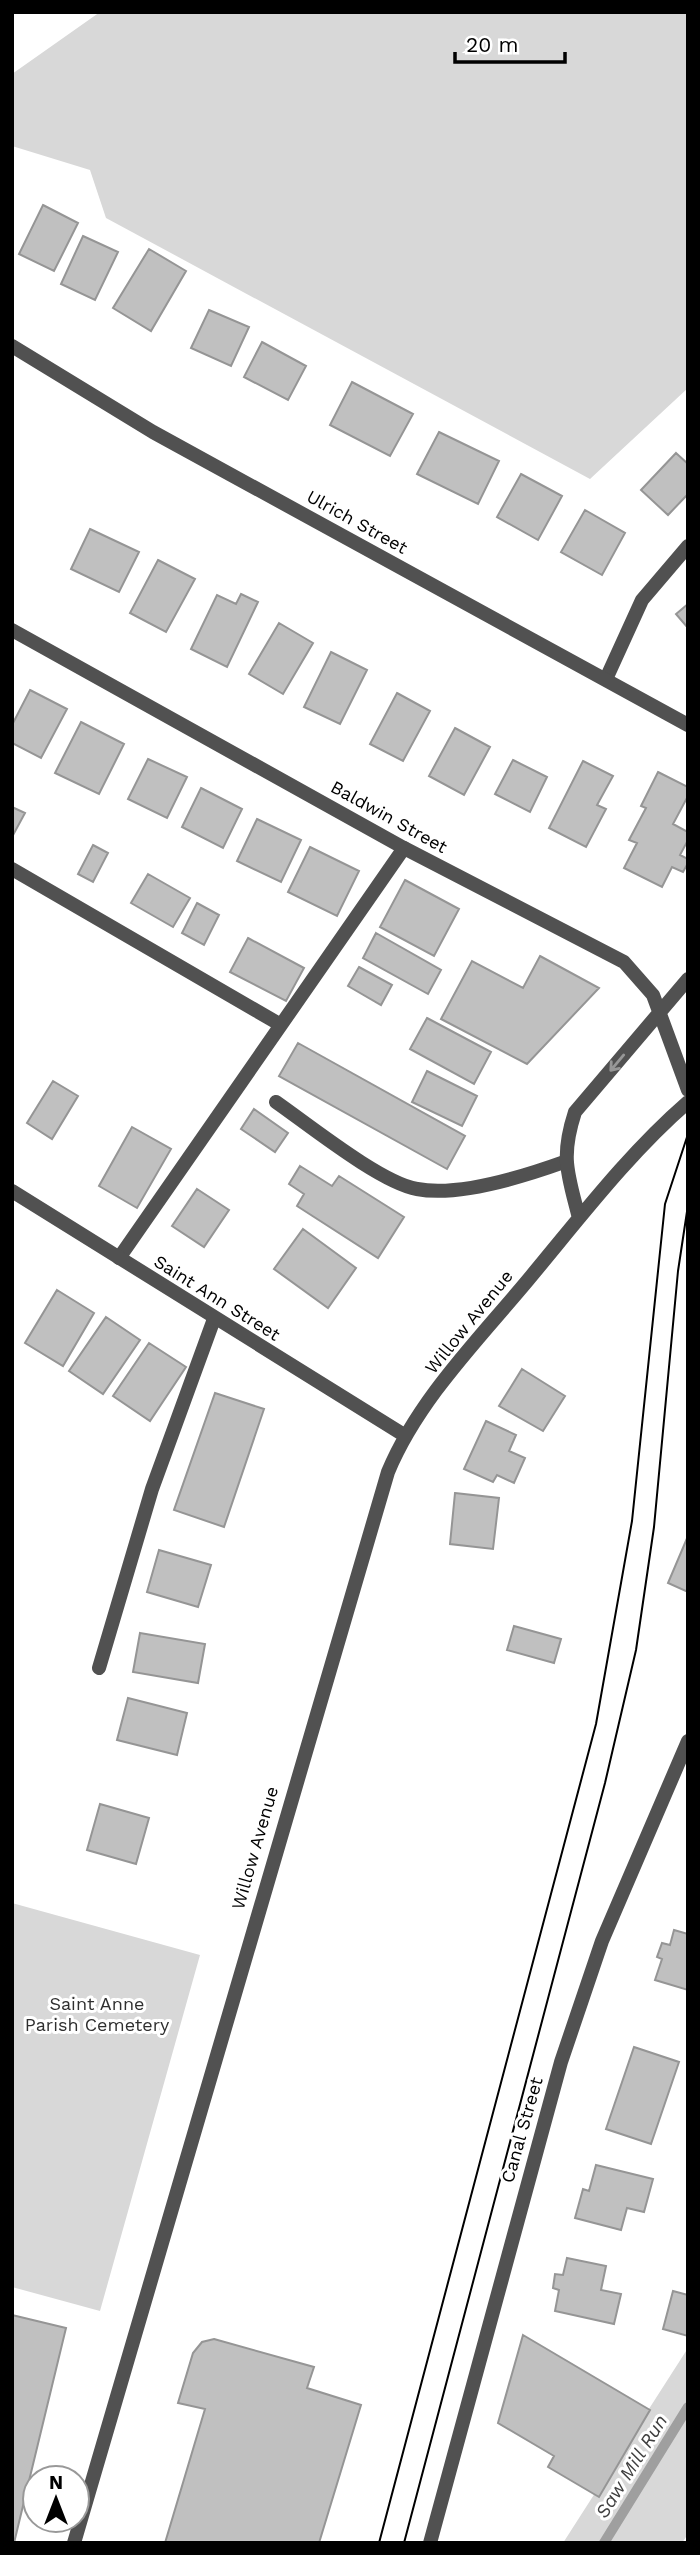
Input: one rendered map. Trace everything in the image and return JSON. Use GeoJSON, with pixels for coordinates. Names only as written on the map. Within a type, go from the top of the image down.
{"type":"FeatureCollection","features":[{"type":"Feature","properties":{"kind":"street","name":"Ulrich Street"},"geometry":{"type":"LineString","coordinates":[[12,346],[153,432],[688,725]]}},
{"type":"Feature","properties":{"kind":"street"},"geometry":{"type":"LineString","coordinates":[[606,679],[642,600],[688,546]]}},
{"type":"Feature","properties":{"kind":"street","name":"Baldwin Street"},"geometry":{"type":"LineString","coordinates":[[12,631],[404,848],[624,962],[653,995],[661,1010],[688,1090]]}},
{"type":"Feature","properties":{"kind":"street"},"geometry":{"type":"LineString","coordinates":[[119,1258],[404,848]]}},
{"type":"Feature","properties":{"kind":"street"},"geometry":{"type":"LineString","coordinates":[[12,869],[281,1025]]}},
{"type":"Feature","properties":{"kind":"street"},"geometry":{"type":"LineString","coordinates":[[579,1218],[564,1162],[567,1135],[575,1112],[688,979]]}},
{"type":"Feature","properties":{"kind":"street"},"geometry":{"type":"LineString","coordinates":[[276,1102],[371,1168],[417,1189],[470,1187],[526,1176],[564,1162]]}},
{"type":"Feature","properties":{"kind":"street","name":"Willow Avenue"},"geometry":{"type":"LineString","coordinates":[[74,2543],[335,1642],[388,1472],[404,1435],[579,1218],[667,1120],[688,1102]]}},
{"type":"Feature","properties":{"kind":"street","name":"Saint Ann Street"},"geometry":{"type":"LineString","coordinates":[[12,1191],[404,1435]]}},
{"type":"Feature","properties":{"kind":"street"},"geometry":{"type":"LineString","coordinates":[[99,1668],[152,1489],[214,1319]]}},
{"type":"Feature","properties":{"kind":"street","name":"Canal Street"},"geometry":{"type":"LineString","coordinates":[[430,2543],[561,2062],[602,1941],[688,1741]]}},
{"type":"Feature","properties":{"kind":"green space"},"geometry":{"type":"Polygon","coordinates":[[[100,12],[688,12],[688,388],[590,479],[106,218],[90,170],[12,146],[12,74],[100,12]]]}},
{"type":"Feature","properties":{"kind":"green space","name":"Saint Anne Parish Cemetery"},"geometry":{"type":"Polygon","coordinates":[[[12,1903],[200,1955],[100,2311],[12,2287],[12,1903]]]}},
{"type":"Feature","properties":{"kind":"green space"},"geometry":{"type":"Polygon","coordinates":[[[688,2348],[688,2534],[682,2543],[563,2543],[688,2348]]]}},
{"type":"Feature","properties":{"kind":"building"},"geometry":{"type":"Polygon","coordinates":[[[43,205],[78,223],[54,271],[19,254],[43,205]]]}},
{"type":"Feature","properties":{"kind":"building"},"geometry":{"type":"Polygon","coordinates":[[[83,236],[118,252],[95,300],[61,284],[83,236]]]}},
{"type":"Feature","properties":{"kind":"building"},"geometry":{"type":"Polygon","coordinates":[[[149,249],[186,271],[151,331],[113,308],[149,249]]]}},
{"type":"Feature","properties":{"kind":"building"},"geometry":{"type":"Polygon","coordinates":[[[209,310],[249,327],[231,366],[191,348],[209,310]]]}},
{"type":"Feature","properties":{"kind":"building"},"geometry":{"type":"Polygon","coordinates":[[[262,342],[306,366],[288,400],[244,377],[262,342]]]}},
{"type":"Feature","properties":{"kind":"building"},"geometry":{"type":"Polygon","coordinates":[[[352,382],[413,414],[390,456],[330,425],[352,382]]]}},
{"type":"Feature","properties":{"kind":"building"},"geometry":{"type":"Polygon","coordinates":[[[439,432],[499,461],[478,504],[417,474],[439,432]]]}},
{"type":"Feature","properties":{"kind":"building"},"geometry":{"type":"Polygon","coordinates":[[[676,453],[688,464],[688,494],[668,515],[641,490],[676,453]]]}},
{"type":"Feature","properties":{"kind":"building"},"geometry":{"type":"Polygon","coordinates":[[[521,474],[562,496],[538,540],[497,517],[521,474]]]}},
{"type":"Feature","properties":{"kind":"building"},"geometry":{"type":"Polygon","coordinates":[[[585,510],[625,533],[602,575],[561,552],[585,510]]]}},
{"type":"Feature","properties":{"kind":"building"},"geometry":{"type":"Polygon","coordinates":[[[90,529],[139,552],[119,592],[71,569],[90,529]]]}},
{"type":"Feature","properties":{"kind":"building"},"geometry":{"type":"Polygon","coordinates":[[[158,560],[195,579],[166,632],[130,613],[158,560]]]}},
{"type":"Feature","properties":{"kind":"building"},"geometry":{"type":"Polygon","coordinates":[[[241,594],[258,602],[227,667],[191,649],[217,595],[236,604],[241,594]]]}},
{"type":"Feature","properties":{"kind":"building"},"geometry":{"type":"Polygon","coordinates":[[[688,604],[688,628],[676,614],[688,604]]]}},
{"type":"Feature","properties":{"kind":"building"},"geometry":{"type":"Polygon","coordinates":[[[279,623],[313,643],[283,694],[249,674],[279,623]]]}},
{"type":"Feature","properties":{"kind":"building"},"geometry":{"type":"Polygon","coordinates":[[[331,652],[367,670],[340,724],[304,707],[331,652]]]}},
{"type":"Feature","properties":{"kind":"building"},"geometry":{"type":"Polygon","coordinates":[[[30,690],[67,709],[41,758],[12,743],[12,725],[30,690]]]}},
{"type":"Feature","properties":{"kind":"building"},"geometry":{"type":"Polygon","coordinates":[[[397,693],[430,711],[403,761],[370,744],[397,693]]]}},
{"type":"Feature","properties":{"kind":"building"},"geometry":{"type":"Polygon","coordinates":[[[81,722],[124,744],[99,794],[55,773],[81,722]]]}},
{"type":"Feature","properties":{"kind":"building"},"geometry":{"type":"Polygon","coordinates":[[[455,728],[490,747],[464,795],[429,776],[455,728]]]}},
{"type":"Feature","properties":{"kind":"building"},"geometry":{"type":"Polygon","coordinates":[[[148,759],[187,777],[167,818],[128,799],[148,759]]]}},
{"type":"Feature","properties":{"kind":"building"},"geometry":{"type":"Polygon","coordinates":[[[513,760],[547,777],[530,812],[495,794],[513,760]]]}},
{"type":"Feature","properties":{"kind":"building"},"geometry":{"type":"Polygon","coordinates":[[[583,761],[613,776],[597,805],[606,809],[586,847],[549,828],[583,761]]]}},
{"type":"Feature","properties":{"kind":"building"},"geometry":{"type":"Polygon","coordinates":[[[658,772],[688,787],[688,796],[673,824],[688,832],[688,840],[680,855],[688,859],[688,863],[683,872],[672,867],[662,887],[624,868],[637,843],[629,840],[646,808],[641,806],[658,772]]]}},
{"type":"Feature","properties":{"kind":"building"},"geometry":{"type":"Polygon","coordinates":[[[201,788],[242,809],[223,848],[182,827],[201,788]]]}},
{"type":"Feature","properties":{"kind":"building"},"geometry":{"type":"Polygon","coordinates":[[[12,807],[25,813],[12,837],[12,807]]]}},
{"type":"Feature","properties":{"kind":"building"},"geometry":{"type":"Polygon","coordinates":[[[257,819],[301,840],[281,882],[237,861],[257,819]]]}},
{"type":"Feature","properties":{"kind":"building"},"geometry":{"type":"Polygon","coordinates":[[[93,845],[108,853],[93,882],[78,874],[93,845]]]}},
{"type":"Feature","properties":{"kind":"building"},"geometry":{"type":"Polygon","coordinates":[[[310,847],[359,871],[337,916],[288,892],[310,847]]]}},
{"type":"Feature","properties":{"kind":"building"},"geometry":{"type":"Polygon","coordinates":[[[148,874],[190,898],[173,927],[131,903],[148,874]]]}},
{"type":"Feature","properties":{"kind":"building"},"geometry":{"type":"Polygon","coordinates":[[[405,880],[459,909],[434,956],[380,927],[405,880]]]}},
{"type":"Feature","properties":{"kind":"building"},"geometry":{"type":"Polygon","coordinates":[[[197,903],[219,915],[204,945],[182,933],[197,903]]]}},
{"type":"Feature","properties":{"kind":"building"},"geometry":{"type":"Polygon","coordinates":[[[376,933],[441,970],[428,994],[363,958],[376,933]]]}},
{"type":"Feature","properties":{"kind":"building"},"geometry":{"type":"Polygon","coordinates":[[[248,938],[304,968],[286,1001],[230,972],[248,938]]]}},
{"type":"Feature","properties":{"kind":"building"},"geometry":{"type":"Polygon","coordinates":[[[540,956],[599,988],[527,1064],[441,1019],[472,961],[523,988],[540,956]]]}},
{"type":"Feature","properties":{"kind":"building"},"geometry":{"type":"Polygon","coordinates":[[[359,967],[392,985],[381,1005],[348,986],[359,967]]]}},
{"type":"Feature","properties":{"kind":"building"},"geometry":{"type":"Polygon","coordinates":[[[427,1018],[491,1052],[474,1084],[410,1049],[427,1018]]]}},
{"type":"Feature","properties":{"kind":"building"},"geometry":{"type":"Polygon","coordinates":[[[298,1043],[465,1136],[447,1169],[279,1076],[298,1043]]]}},
{"type":"Feature","properties":{"kind":"building"},"geometry":{"type":"Polygon","coordinates":[[[427,1071],[477,1096],[462,1126],[412,1102],[427,1071]]]}},
{"type":"Feature","properties":{"kind":"building"},"geometry":{"type":"Polygon","coordinates":[[[53,1081],[78,1096],[52,1139],[27,1123],[53,1081]]]}},
{"type":"Feature","properties":{"kind":"building"},"geometry":{"type":"Polygon","coordinates":[[[254,1109],[288,1133],[275,1152],[241,1129],[254,1109]]]}},
{"type":"Feature","properties":{"kind":"building"},"geometry":{"type":"Polygon","coordinates":[[[132,1127],[171,1149],[137,1208],[99,1186],[132,1127]]]}},
{"type":"Feature","properties":{"kind":"building"},"geometry":{"type":"Polygon","coordinates":[[[300,1166],[332,1186],[339,1176],[404,1217],[378,1258],[297,1206],[304,1194],[289,1184],[300,1166]]]}},
{"type":"Feature","properties":{"kind":"building"},"geometry":{"type":"Polygon","coordinates":[[[197,1189],[229,1210],[204,1247],[172,1226],[197,1189]]]}},
{"type":"Feature","properties":{"kind":"building"},"geometry":{"type":"Polygon","coordinates":[[[303,1229],[356,1268],[328,1308],[274,1269],[303,1229]]]}},
{"type":"Feature","properties":{"kind":"building"},"geometry":{"type":"Polygon","coordinates":[[[57,1290],[94,1313],[63,1366],[25,1343],[57,1290]]]}},
{"type":"Feature","properties":{"kind":"building"},"geometry":{"type":"Polygon","coordinates":[[[106,1317],[140,1340],[103,1394],[69,1371],[106,1317]]]}},
{"type":"Feature","properties":{"kind":"building"},"geometry":{"type":"Polygon","coordinates":[[[149,1343],[186,1367],[150,1421],[113,1396],[149,1343]]]}},
{"type":"Feature","properties":{"kind":"building"},"geometry":{"type":"Polygon","coordinates":[[[522,1369],[565,1396],[543,1431],[499,1406],[522,1369]]]}},
{"type":"Feature","properties":{"kind":"building"},"geometry":{"type":"Polygon","coordinates":[[[215,1393],[264,1409],[224,1527],[174,1510],[215,1393]]]}},
{"type":"Feature","properties":{"kind":"building"},"geometry":{"type":"Polygon","coordinates":[[[486,1421],[516,1435],[509,1451],[525,1458],[514,1483],[497,1475],[493,1482],[464,1469],[486,1421]]]}},
{"type":"Feature","properties":{"kind":"building"},"geometry":{"type":"Polygon","coordinates":[[[455,1493],[499,1498],[493,1549],[450,1544],[455,1493]]]}},
{"type":"Feature","properties":{"kind":"building"},"geometry":{"type":"Polygon","coordinates":[[[688,1536],[688,1592],[668,1583],[688,1536]]]}},
{"type":"Feature","properties":{"kind":"building"},"geometry":{"type":"Polygon","coordinates":[[[159,1550],[211,1565],[198,1607],[147,1592],[159,1550]]]}},
{"type":"Feature","properties":{"kind":"building"},"geometry":{"type":"Polygon","coordinates":[[[514,1626],[561,1639],[554,1663],[507,1650],[514,1626]]]}},
{"type":"Feature","properties":{"kind":"building"},"geometry":{"type":"Polygon","coordinates":[[[140,1633],[205,1644],[198,1683],[133,1672],[140,1633]]]}},
{"type":"Feature","properties":{"kind":"building"},"geometry":{"type":"Polygon","coordinates":[[[128,1698],[187,1713],[177,1755],[117,1740],[128,1698]]]}},
{"type":"Feature","properties":{"kind":"building"},"geometry":{"type":"Polygon","coordinates":[[[100,1804],[149,1818],[136,1864],[87,1850],[100,1804]]]}},
{"type":"Feature","properties":{"kind":"building"},"geometry":{"type":"Polygon","coordinates":[[[674,1930],[688,1934],[688,1990],[655,1980],[662,1959],[657,1957],[662,1943],[670,1945],[674,1930]]]}},
{"type":"Feature","properties":{"kind":"building"},"geometry":{"type":"Polygon","coordinates":[[[634,2047],[679,2062],[651,2144],[606,2129],[634,2047]]]}},
{"type":"Feature","properties":{"kind":"building"},"geometry":{"type":"Polygon","coordinates":[[[596,2165],[653,2179],[644,2212],[627,2208],[621,2230],[575,2218],[583,2189],[589,2191],[596,2165]]]}},
{"type":"Feature","properties":{"kind":"building"},"geometry":{"type":"Polygon","coordinates":[[[567,2258],[606,2266],[601,2290],[621,2294],[614,2324],[555,2311],[559,2290],[553,2288],[555,2274],[563,2275],[567,2258]]]}},
{"type":"Feature","properties":{"kind":"building"},"geometry":{"type":"Polygon","coordinates":[[[673,2291],[688,2295],[688,2336],[663,2329],[673,2291]]]}},
{"type":"Feature","properties":{"kind":"building"},"geometry":{"type":"Polygon","coordinates":[[[12,2315],[66,2328],[33,2464],[21,2464],[21,2514],[12,2543],[12,2315]]]}},
{"type":"Feature","properties":{"kind":"building"},"geometry":{"type":"Polygon","coordinates":[[[523,2335],[650,2410],[599,2497],[548,2467],[554,2456],[498,2423],[523,2335]]]}},
{"type":"Feature","properties":{"kind":"building"},"geometry":{"type":"Polygon","coordinates":[[[214,2339],[314,2367],[307,2388],[361,2405],[319,2543],[165,2543],[205,2409],[178,2403],[193,2353],[202,2342],[214,2339]]]}},
{"type":"Feature","properties":{"kind":"waterway","name":"Saw Mill Run"},"geometry":{"type":"LineString","coordinates":[[604,2543],[688,2407]]}},
{"type":"Feature","properties":{"kind":"tram line"},"geometry":{"type":"LineString","coordinates":[[379,2543],[596,1724],[632,1521],[665,1204],[688,1134]]}},
{"type":"Feature","properties":{"kind":"tram line"},"geometry":{"type":"LineString","coordinates":[[404,2543],[605,1783],[636,1650],[654,1527],[678,1271],[688,1205]]}}]}
